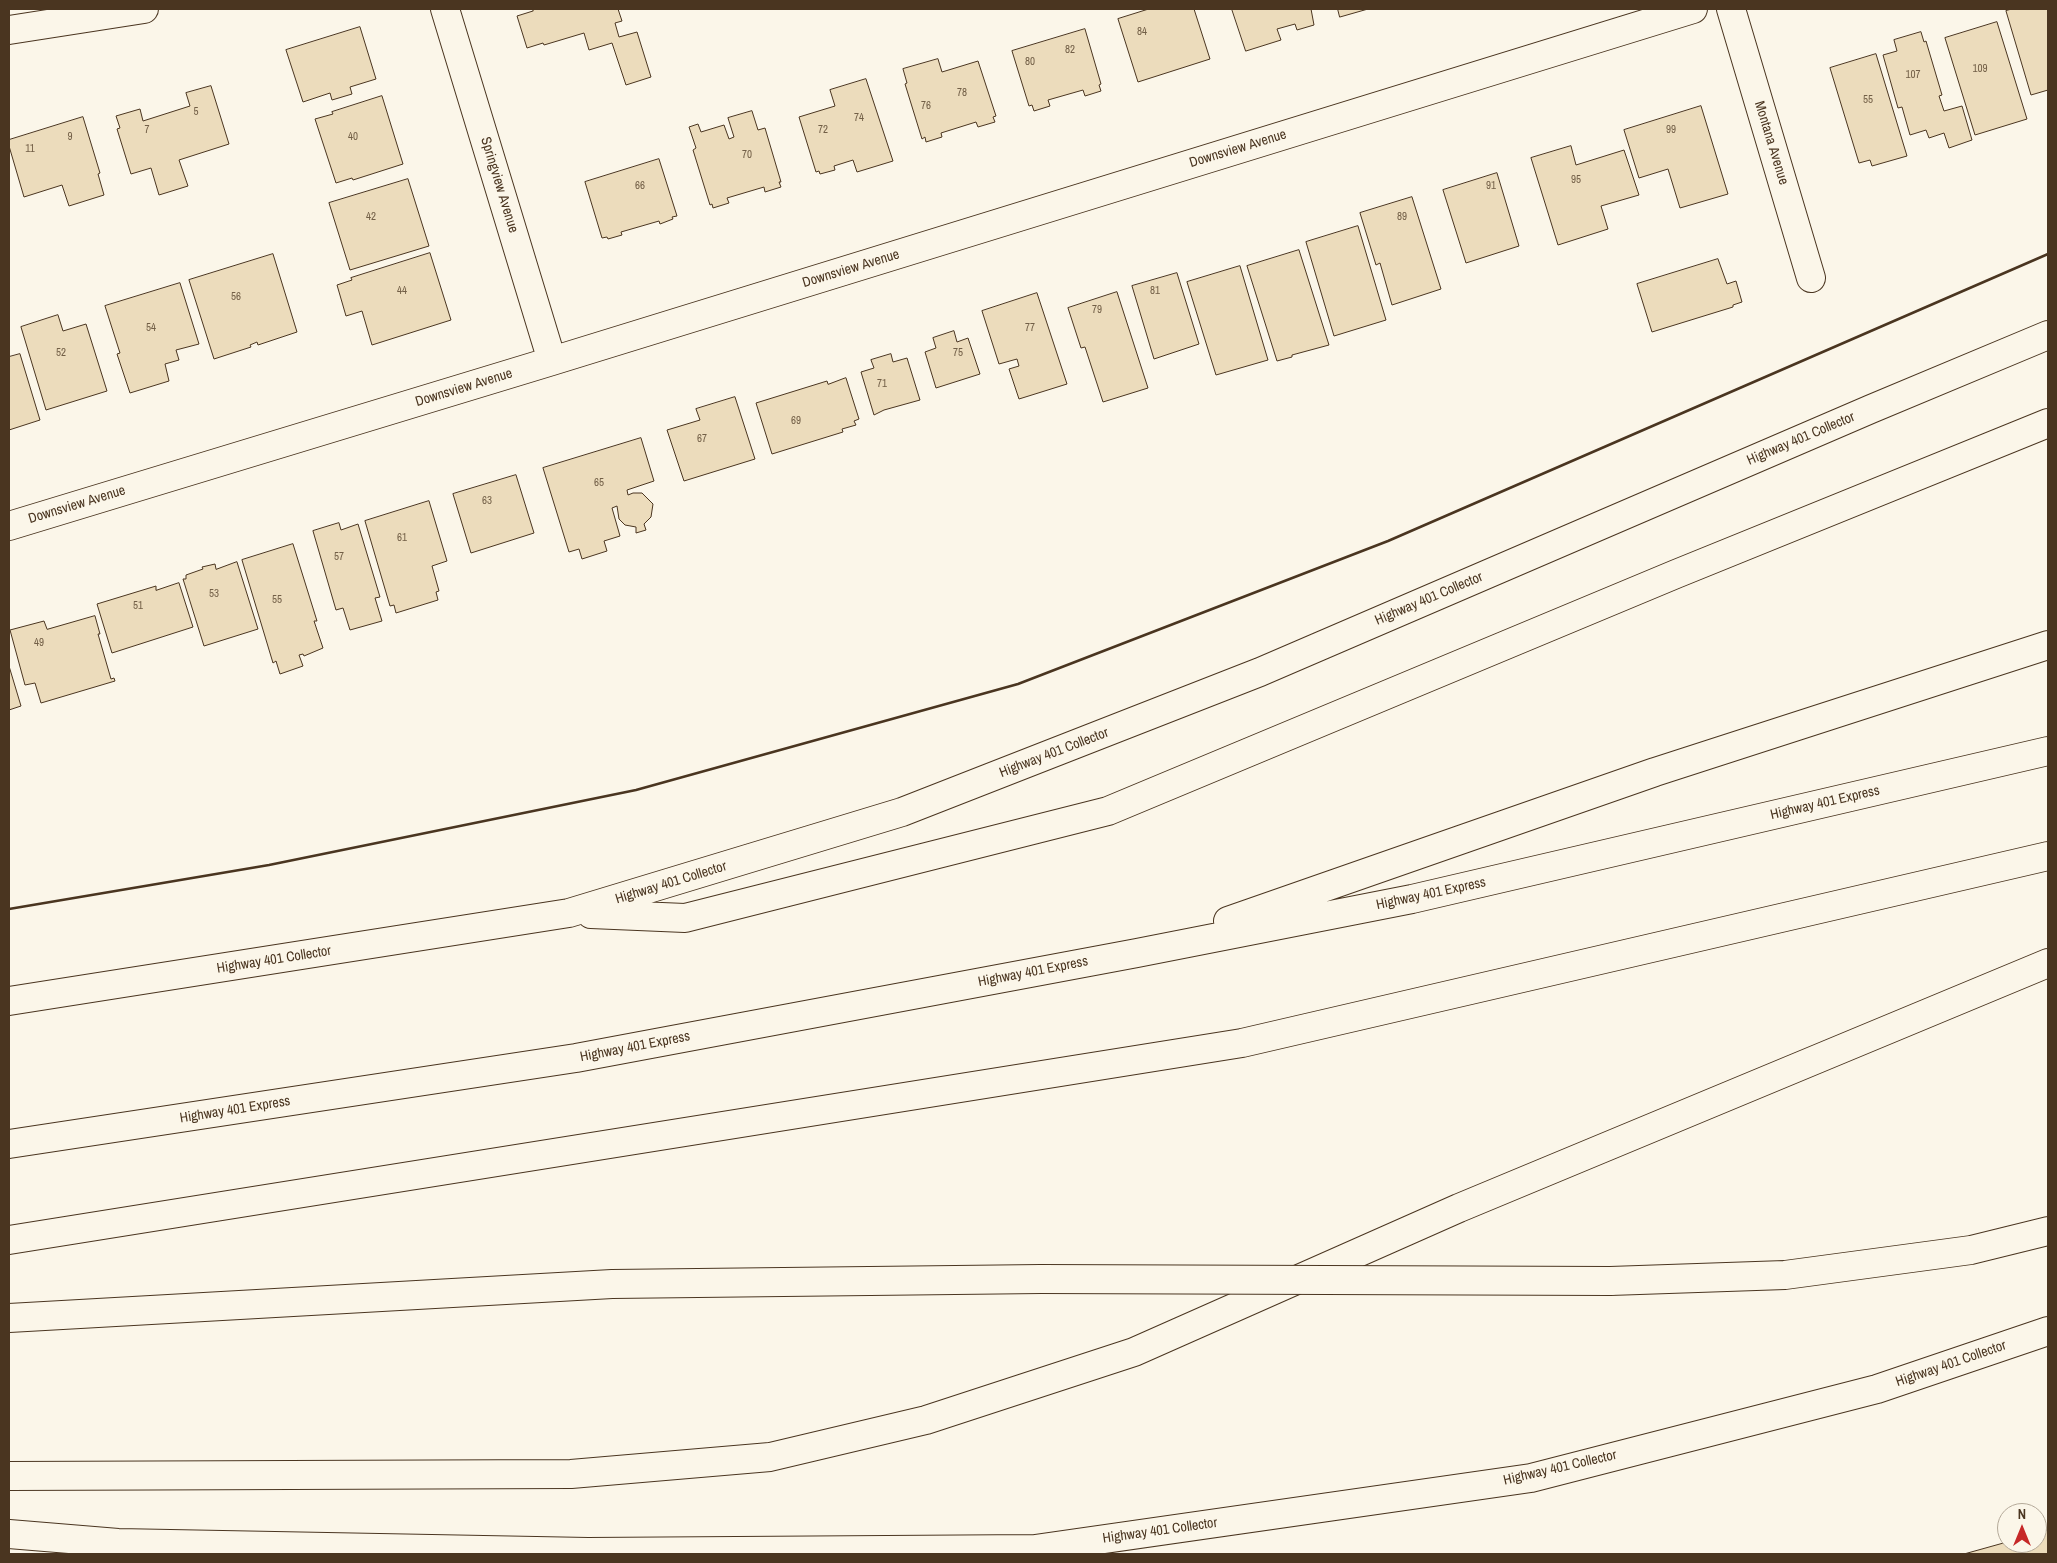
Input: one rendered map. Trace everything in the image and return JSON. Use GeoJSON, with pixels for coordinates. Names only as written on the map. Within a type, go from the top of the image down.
{"type":"FeatureCollection","features":[{"type":"Feature","properties":{"kind":"main road"},"geometry":{"type":"LineString","coordinates":[[9,30],[144,9]]}},
{"type":"Feature","properties":{"kind":"main road","name":"Springview Avenue"},"geometry":{"type":"LineString","coordinates":[[445,9],[552,361]]}},
{"type":"Feature","properties":{"kind":"main road","name":"Downsview Avenue"},"geometry":{"type":"LineString","coordinates":[[9,526],[552,361],[1693,9]]}},
{"type":"Feature","properties":{"kind":"main road","name":"Montana Avenue"},"geometry":{"type":"LineString","coordinates":[[1731,9],[1811,278]]}},
{"type":"Feature","properties":{"kind":"main road","name":"Highway 401 Collector"},"geometry":{"type":"LineString","coordinates":[[9,1001],[569,914],[902,812],[1260,672],[1871,409],[2048,335]]}},
{"type":"Feature","properties":{"kind":"main road"},"geometry":{"type":"LineString","coordinates":[[569,914],[685,918],[1108,811],[1685,570],[2048,423]]}},
{"type":"Feature","properties":{"kind":"main road"},"geometry":{"type":"LineString","coordinates":[[1137,953],[1655,772],[2048,645]]}},
{"type":"Feature","properties":{"kind":"main road","name":"Highway 401 Express"},"geometry":{"type":"LineString","coordinates":[[9,1144],[576,1058],[1137,953],[1412,899],[2048,751]]}},
{"type":"Feature","properties":{"kind":"main road"},"geometry":{"type":"LineString","coordinates":[[9,1240],[1242,1043],[2048,856]]}},
{"type":"Feature","properties":{"kind":"main road"},"geometry":{"type":"LineString","coordinates":[[9,1476],[572,1474],[770,1457],[926,1420],[1134,1352],[1459,1208],[2048,964]]}},
{"type":"Feature","properties":{"kind":"main road"},"geometry":{"type":"LineString","coordinates":[[9,1318],[612,1284],[1041,1279],[1610,1280],[1785,1275],[1971,1250],[2048,1231]]}},
{"type":"Feature","properties":{"kind":"main road","name":"Highway 401 Collector"},"geometry":{"type":"LineString","coordinates":[[9,1534],[118,1543],[588,1552],[1035,1549],[1531,1478],[1877,1389],[2048,1331]]}},
{"type":"Feature","properties":{"kind":"building"},"geometry":{"type":"Polygon","coordinates":[[[532,9],[618,9],[622,21],[615,23],[619,37],[637,32],[651,77],[626,85],[612,43],[589,50],[584,33],[527,48],[517,16],[533,11],[532,9]]]}},
{"type":"Feature","properties":{"kind":"building"},"geometry":{"type":"Polygon","coordinates":[[[1149,9],[1194,9],[1210,59],[1138,82],[1118,19],[1149,9]]]}},
{"type":"Feature","properties":{"kind":"building"},"geometry":{"type":"Polygon","coordinates":[[[1232,9],[1311,9],[1314,25],[1297,30],[1295,24],[1277,29],[1281,40],[1246,51],[1232,9]]]}},
{"type":"Feature","properties":{"kind":"building"},"geometry":{"type":"Polygon","coordinates":[[[1338,9],[1368,9],[1340,17],[1338,9]]]}},
{"type":"Feature","properties":{"kind":"building"},"geometry":{"type":"Polygon","coordinates":[[[2012,9],[2048,9],[2048,90],[2031,95],[2006,11],[2012,9]]]}},
{"type":"Feature","properties":{"kind":"building"},"geometry":{"type":"Polygon","coordinates":[[[1997,22],[2027,119],[1975,135],[1945,38],[1997,22]]]}},
{"type":"Feature","properties":{"kind":"building"},"geometry":{"type":"Polygon","coordinates":[[[360,27],[376,79],[350,87],[352,94],[332,100],[330,93],[303,102],[286,50],[360,27]]]}},
{"type":"Feature","properties":{"kind":"building"},"geometry":{"type":"Polygon","coordinates":[[[1085,29],[1101,84],[1099,85],[1101,91],[1085,96],[1083,90],[1048,100],[1050,106],[1034,111],[1032,105],[1029,106],[1012,51],[1085,29]]]}},
{"type":"Feature","properties":{"kind":"building"},"geometry":{"type":"Polygon","coordinates":[[[1921,32],[1924,42],[1926,41],[1942,95],[1939,96],[1944,111],[1962,106],[1972,140],[1949,148],[1944,133],[1929,138],[1926,130],[1910,135],[1902,107],[1898,108],[1883,55],[1897,51],[1894,40],[1921,32]]]}},
{"type":"Feature","properties":{"kind":"building"},"geometry":{"type":"Polygon","coordinates":[[[1876,54],[1907,156],[1872,166],[1870,160],[1859,163],[1830,68],[1876,54]]]}},
{"type":"Feature","properties":{"kind":"building"},"geometry":{"type":"Polygon","coordinates":[[[938,59],[942,72],[978,61],[996,116],[993,117],[995,122],[978,127],[976,122],[941,133],[942,137],[926,142],[925,137],[922,139],[905,84],[907,83],[903,69],[938,59]]]}},
{"type":"Feature","properties":{"kind":"building"},"geometry":{"type":"Polygon","coordinates":[[[866,79],[893,161],[857,172],[853,160],[834,166],[835,170],[820,174],[819,171],[816,172],[799,117],[835,106],[830,90],[866,79]]]}},
{"type":"Feature","properties":{"kind":"building"},"geometry":{"type":"Polygon","coordinates":[[[211,86],[229,144],[179,160],[188,186],[159,195],[151,168],[131,174],[117,129],[120,128],[116,116],[140,109],[143,121],[190,106],[186,93],[211,86]]]}},
{"type":"Feature","properties":{"kind":"building"},"geometry":{"type":"Polygon","coordinates":[[[382,96],[403,164],[353,180],[352,178],[336,183],[315,119],[382,96]]]}},
{"type":"Feature","properties":{"kind":"building"},"geometry":{"type":"Polygon","coordinates":[[[1701,106],[1728,194],[1680,208],[1668,169],[1639,178],[1624,130],[1701,106]]]}},
{"type":"Feature","properties":{"kind":"building"},"geometry":{"type":"Polygon","coordinates":[[[752,111],[758,130],[765,128],[781,187],[765,192],[764,187],[727,198],[729,203],[713,208],[712,204],[710,205],[693,150],[696,148],[689,127],[698,124],[701,132],[724,125],[729,139],[734,137],[728,118],[752,111]]]}},
{"type":"Feature","properties":{"kind":"building"},"geometry":{"type":"Polygon","coordinates":[[[83,117],[100,173],[98,174],[104,195],[69,206],[62,185],[24,197],[9,146],[9,140],[83,117]]]}},
{"type":"Feature","properties":{"kind":"building"},"geometry":{"type":"Polygon","coordinates":[[[1571,146],[1576,165],[1624,150],[1639,195],[1601,206],[1608,229],[1558,245],[1531,158],[1571,146]]]}},
{"type":"Feature","properties":{"kind":"building"},"geometry":{"type":"Polygon","coordinates":[[[659,159],[677,216],[660,224],[659,221],[621,232],[622,235],[608,239],[607,237],[602,238],[585,182],[659,159]]]}},
{"type":"Feature","properties":{"kind":"building"},"geometry":{"type":"Polygon","coordinates":[[[1497,173],[1519,246],[1466,263],[1443,190],[1497,173]]]}},
{"type":"Feature","properties":{"kind":"building"},"geometry":{"type":"Polygon","coordinates":[[[408,179],[429,246],[350,270],[329,203],[408,179]]]}},
{"type":"Feature","properties":{"kind":"building"},"geometry":{"type":"Polygon","coordinates":[[[1412,197],[1441,289],[1392,305],[1380,263],[1376,265],[1360,213],[1412,197]]]}},
{"type":"Feature","properties":{"kind":"building"},"geometry":{"type":"Polygon","coordinates":[[[1358,226],[1386,320],[1334,336],[1306,242],[1358,226]]]}},
{"type":"Feature","properties":{"kind":"building"},"geometry":{"type":"Polygon","coordinates":[[[1299,250],[1329,345],[1277,361],[1247,266],[1299,250]]]}},
{"type":"Feature","properties":{"kind":"building"},"geometry":{"type":"Polygon","coordinates":[[[430,253],[451,320],[372,345],[362,311],[346,316],[337,285],[352,280],[351,278],[430,253]]]}},
{"type":"Feature","properties":{"kind":"building"},"geometry":{"type":"Polygon","coordinates":[[[273,254],[297,332],[258,345],[257,342],[250,345],[251,347],[214,359],[189,280],[273,254]]]}},
{"type":"Feature","properties":{"kind":"building"},"geometry":{"type":"Polygon","coordinates":[[[1718,259],[1727,284],[1736,281],[1742,302],[1733,305],[1733,307],[1652,332],[1637,284],[1718,259]]]}},
{"type":"Feature","properties":{"kind":"building"},"geometry":{"type":"Polygon","coordinates":[[[1240,266],[1268,360],[1216,375],[1187,282],[1240,266]]]}},
{"type":"Feature","properties":{"kind":"building"},"geometry":{"type":"Polygon","coordinates":[[[1177,273],[1199,344],[1154,359],[1132,286],[1177,273]]]}},
{"type":"Feature","properties":{"kind":"building"},"geometry":{"type":"Polygon","coordinates":[[[180,283],[199,344],[176,350],[179,360],[165,364],[169,381],[130,393],[117,354],[120,353],[105,306],[180,283]]]}},
{"type":"Feature","properties":{"kind":"building"},"geometry":{"type":"Polygon","coordinates":[[[1117,292],[1148,388],[1103,402],[1085,347],[1081,348],[1068,308],[1117,292]]]}},
{"type":"Feature","properties":{"kind":"building"},"geometry":{"type":"Polygon","coordinates":[[[1037,293],[1067,384],[1019,399],[1009,369],[1019,366],[1017,359],[999,364],[982,311],[1037,293]]]}},
{"type":"Feature","properties":{"kind":"building"},"geometry":{"type":"Polygon","coordinates":[[[58,315],[63,331],[86,324],[107,391],[46,410],[21,327],[58,315]]]}},
{"type":"Feature","properties":{"kind":"building"},"geometry":{"type":"Polygon","coordinates":[[[954,331],[957,342],[968,338],[980,374],[936,388],[925,352],[936,348],[933,338],[954,331]]]}},
{"type":"Feature","properties":{"kind":"building"},"geometry":{"type":"Polygon","coordinates":[[[20,354],[40,420],[9,430],[9,357],[20,354]]]}},
{"type":"Feature","properties":{"kind":"building"},"geometry":{"type":"Polygon","coordinates":[[[891,354],[893,362],[907,358],[920,400],[884,410],[874,415],[861,372],[874,368],[871,360],[891,354]]]}},
{"type":"Feature","properties":{"kind":"building"},"geometry":{"type":"Polygon","coordinates":[[[846,378],[859,419],[854,421],[856,425],[842,429],[843,432],[772,454],[756,403],[827,381],[828,384],[846,378]]]}},
{"type":"Feature","properties":{"kind":"building"},"geometry":{"type":"Polygon","coordinates":[[[735,397],[755,459],[684,481],[667,430],[700,420],[696,409],[735,397]]]}},
{"type":"Feature","properties":{"kind":"building"},"geometry":{"type":"Polygon","coordinates":[[[641,438],[654,481],[627,490],[628,495],[642,493],[653,504],[651,517],[644,524],[646,530],[636,533],[636,527],[625,525],[619,519],[617,506],[612,508],[620,536],[604,541],[607,551],[582,559],[579,549],[569,552],[543,468],[641,438]]]}},
{"type":"Feature","properties":{"kind":"building"},"geometry":{"type":"Polygon","coordinates":[[[516,475],[534,533],[471,553],[453,494],[516,475]]]}},
{"type":"Feature","properties":{"kind":"building"},"geometry":{"type":"Polygon","coordinates":[[[429,501],[447,561],[432,566],[439,591],[436,592],[438,600],[396,613],[394,605],[390,606],[365,521],[429,501]]]}},
{"type":"Feature","properties":{"kind":"building"},"geometry":{"type":"Polygon","coordinates":[[[339,523],[341,530],[358,524],[380,597],[375,598],[382,621],[350,630],[343,608],[336,610],[313,531],[339,523]]]}},
{"type":"Feature","properties":{"kind":"building"},"geometry":{"type":"Polygon","coordinates":[[[293,544],[317,621],[314,621],[323,648],[304,656],[303,654],[299,655],[303,666],[280,674],[276,661],[273,663],[242,560],[293,544]]]}},
{"type":"Feature","properties":{"kind":"building"},"geometry":{"type":"Polygon","coordinates":[[[237,562],[258,629],[204,646],[183,579],[186,579],[186,575],[203,569],[202,567],[215,564],[216,569],[237,562]]]}},
{"type":"Feature","properties":{"kind":"building"},"geometry":{"type":"Polygon","coordinates":[[[179,583],[193,627],[112,653],[97,604],[156,586],[156,590],[179,583]]]}},
{"type":"Feature","properties":{"kind":"building"},"geometry":{"type":"Polygon","coordinates":[[[95,616],[100,634],[98,634],[111,679],[114,678],[115,681],[41,703],[35,683],[25,685],[10,630],[44,621],[47,629],[95,616]]]}},
{"type":"Feature","properties":{"kind":"building"},"geometry":{"type":"Polygon","coordinates":[[[9,666],[21,706],[9,710],[9,666]]]}},
{"type":"Feature","properties":{"kind":"building"},"geometry":{"type":"Polygon","coordinates":[[[2047,1530],[2048,1554],[1964,1554],[1997,1545],[1997,1553],[2047,1553],[2047,1530]]]}},
{"type":"Feature","properties":{"kind":"wall"},"geometry":{"type":"LineString","coordinates":[[9,909],[269,865],[636,790],[1018,684],[1388,541],[2048,254]]}}]}
